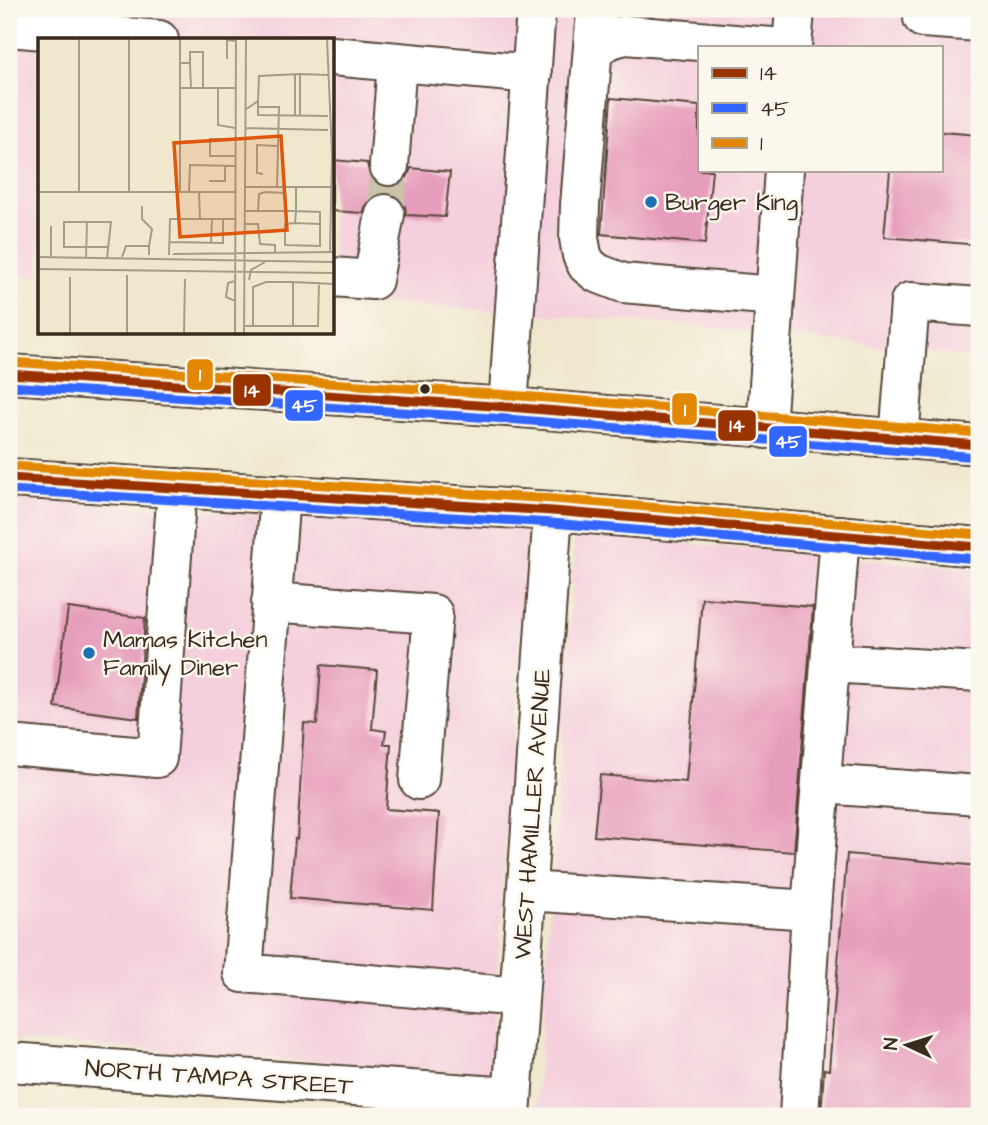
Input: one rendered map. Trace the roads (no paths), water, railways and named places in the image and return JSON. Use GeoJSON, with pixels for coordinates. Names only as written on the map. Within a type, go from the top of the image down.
{"type":"FeatureCollection","features":[{"type":"Feature","properties":{"kind":"main road"},"geometry":{"type":"LineString","coordinates":[[508,407],[536,9]]}},
{"type":"Feature","properties":{"kind":"main road"},"geometry":{"type":"LineString","coordinates":[[600,9],[596,15],[580,205],[579,238],[582,256],[587,265],[597,273],[623,283],[775,296]]}},
{"type":"Feature","properties":{"kind":"main road"},"geometry":{"type":"LineString","coordinates":[[792,46],[794,9]]}},
{"type":"Feature","properties":{"kind":"main road"},"geometry":{"type":"LineString","coordinates":[[923,9],[923,18],[979,22]]}},
{"type":"Feature","properties":{"kind":"main road"},"geometry":{"type":"LineString","coordinates":[[9,27],[101,38]]}},
{"type":"Feature","properties":{"kind":"main road"},"geometry":{"type":"LineString","coordinates":[[593,51],[601,43],[626,36],[759,46]]}},
{"type":"Feature","properties":{"kind":"main road"},"geometry":{"type":"LineString","coordinates":[[334,56],[532,74]]}},
{"type":"Feature","properties":{"kind":"main road"},"geometry":{"type":"LineString","coordinates":[[390,166],[397,62]]}},
{"type":"Feature","properties":{"kind":"main road"},"geometry":{"type":"LineString","coordinates":[[766,429],[784,172]]}},
{"type":"Feature","properties":{"kind":"main road"},"geometry":{"type":"LineString","coordinates":[[334,277],[373,280],[385,214]]}},
{"type":"Feature","properties":{"kind":"main road"},"geometry":{"type":"LineString","coordinates":[[899,439],[910,302],[979,307]]}},
{"type":"Feature","properties":{"kind":"main road"},"geometry":{"type":"LineString","coordinates":[[9,374],[508,407],[979,445]]}},
{"type":"Feature","properties":{"kind":"main road"},"geometry":{"type":"LineString","coordinates":[[9,478],[553,511],[979,547]]}},
{"type":"Feature","properties":{"kind":"main road"},"geometry":{"type":"LineString","coordinates":[[9,745],[157,758],[177,488]]}},
{"type":"Feature","properties":{"kind":"main road"},"geometry":{"type":"LineString","coordinates":[[280,494],[243,973],[519,997]]}},
{"type":"Feature","properties":{"kind":"main road","name":"WEST HAMILLER AVENUE"},"geometry":{"type":"LineString","coordinates":[[512,1107],[553,511]]}},
{"type":"Feature","properties":{"kind":"main road"},"geometry":{"type":"LineString","coordinates":[[799,1116],[811,910],[840,535]]}},
{"type":"Feature","properties":{"kind":"main road"},"geometry":{"type":"LineString","coordinates":[[271,602],[433,614],[419,780]]}},
{"type":"Feature","properties":{"kind":"main road"},"geometry":{"type":"LineString","coordinates":[[830,663],[979,673]]}},
{"type":"Feature","properties":{"kind":"main road"},"geometry":{"type":"LineString","coordinates":[[822,784],[979,795]]}},
{"type":"Feature","properties":{"kind":"main road"},"geometry":{"type":"LineString","coordinates":[[527,891],[811,910]]}},
{"type":"Feature","properties":{"kind":"main road","name":"NORTH TAMPA STREET"},"geometry":{"type":"LineString","coordinates":[[9,1062],[512,1107]]}},
{"type":"Feature","properties":{"kind":"tunnel"},"geometry":{"type":"LineString","coordinates":[[385,214],[389,166]]}},
{"type":"Feature","properties":{"kind":"place","name":"Burger King"},"geometry":{"type":"Point","coordinates":[651,202]}},
{"type":"Feature","properties":{"kind":"place","name":"Mamas Kitchen Family Diner"},"geometry":{"type":"Point","coordinates":[89,653]}}]}
